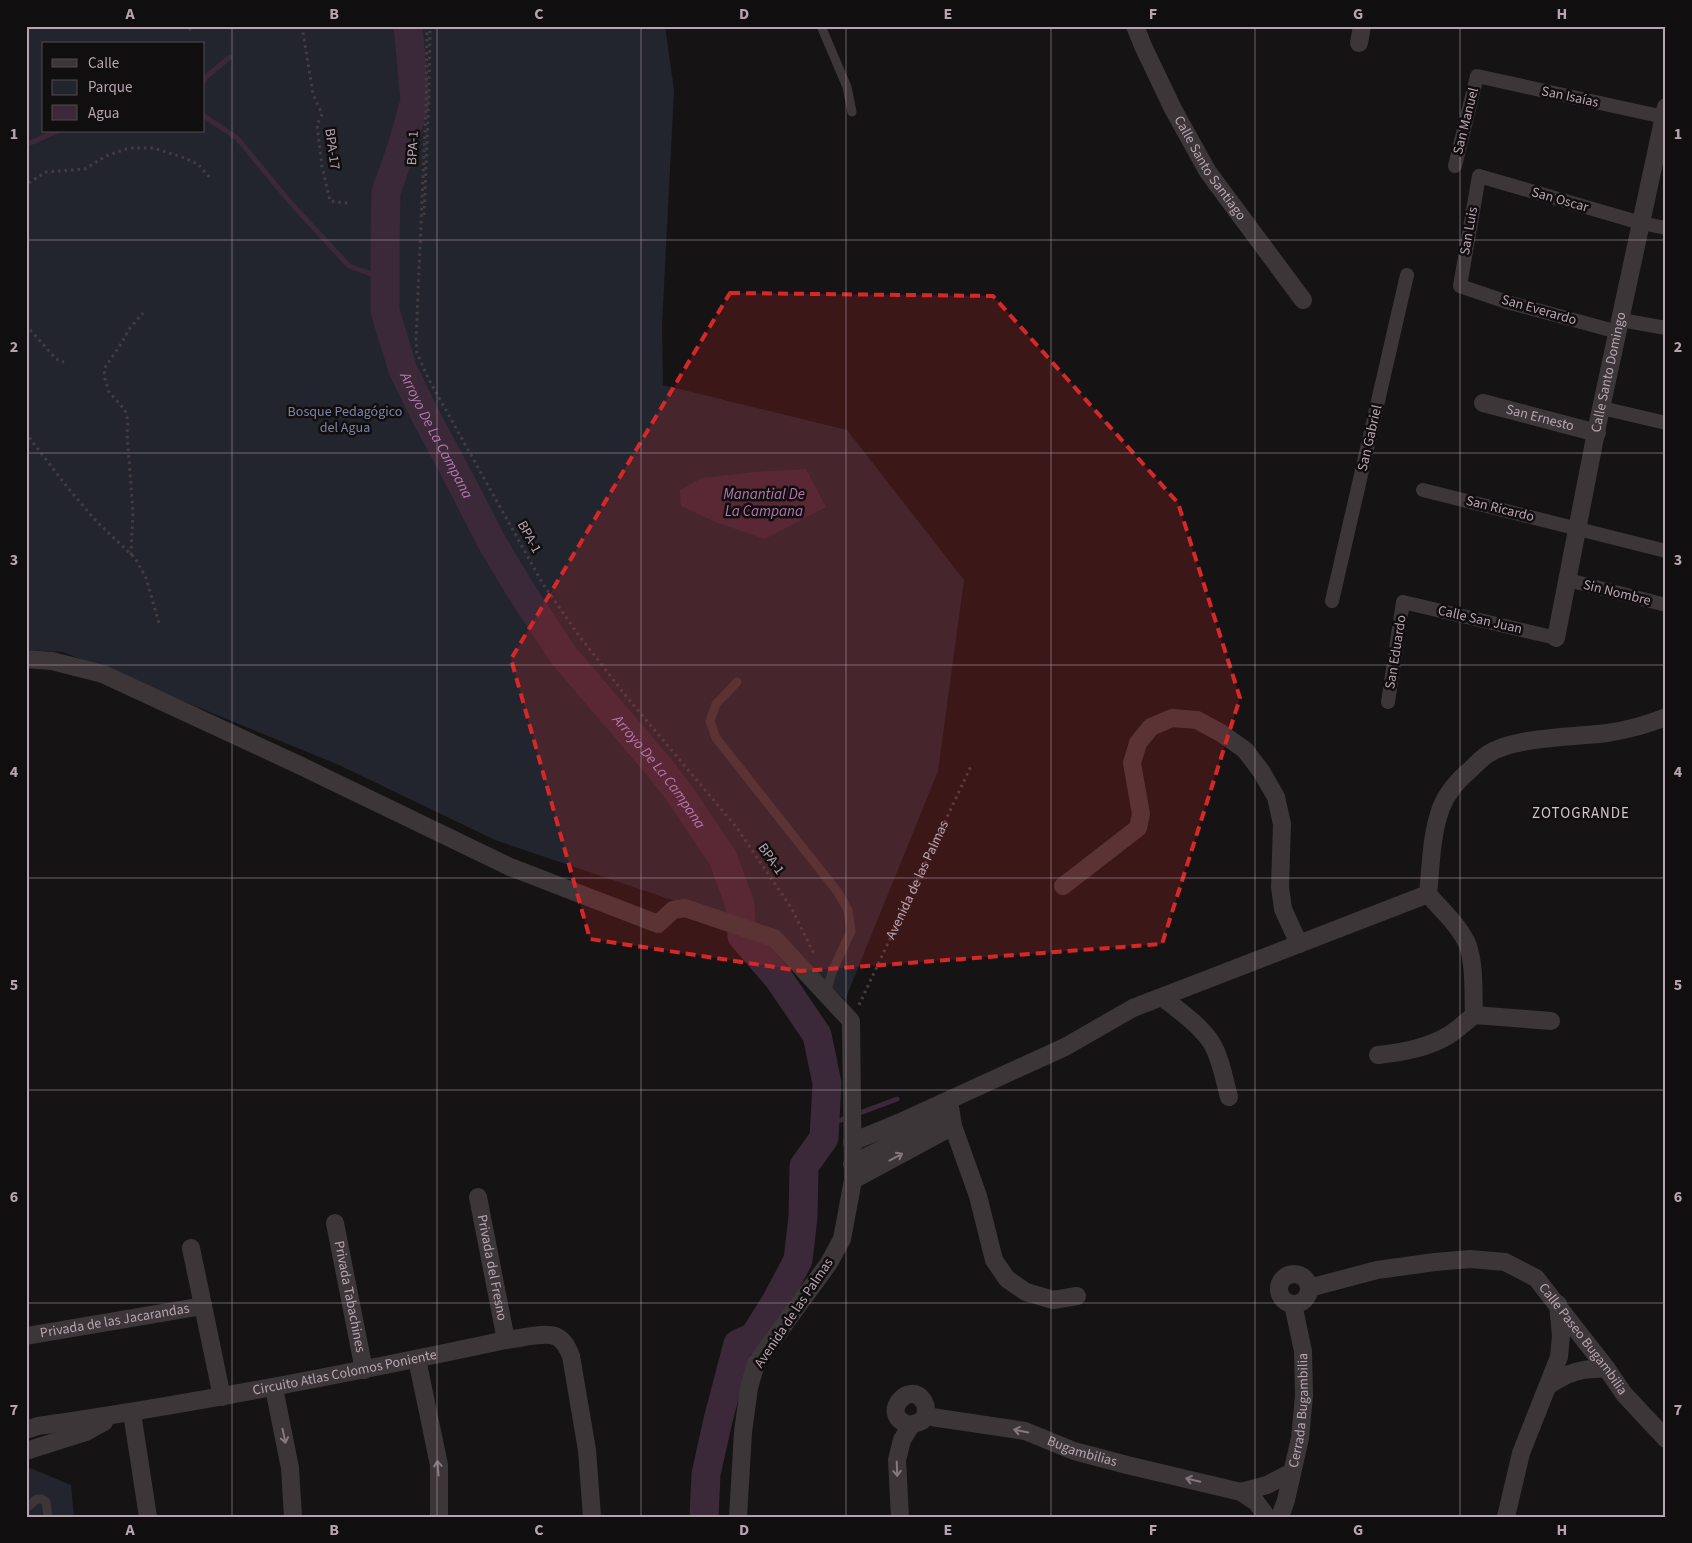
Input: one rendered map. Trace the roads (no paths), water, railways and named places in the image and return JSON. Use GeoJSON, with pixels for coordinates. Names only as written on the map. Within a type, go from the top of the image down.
{"type":"FeatureCollection","features":[{"type":"Feature","properties":{"kind":"street","name":"Calle Santo Santiago"},"geometry":{"type":"LineString","coordinates":[[1135,26],[1173,109],[1208,172],[1303,300]]}},
{"type":"Feature","properties":{"kind":"street","name":"San Isaías"},"geometry":{"type":"LineString","coordinates":[[1477,76],[1665,112]]}},
{"type":"Feature","properties":{"kind":"street","name":"San Manuel"},"geometry":{"type":"LineString","coordinates":[[1455,166],[1477,76]]}},
{"type":"Feature","properties":{"kind":"street","name":"Calle Santo Domingo"},"geometry":{"type":"LineString","coordinates":[[1556,638],[1602,408],[1665,112]]}},
{"type":"Feature","properties":{"kind":"street","name":"San Oscar"},"geometry":{"type":"LineString","coordinates":[[1479,176],[1641,223],[1666,228]]}},
{"type":"Feature","properties":{"kind":"street","name":"San Luis"},"geometry":{"type":"LineString","coordinates":[[1460,286],[1479,176]]}},
{"type":"Feature","properties":{"kind":"street","name":"San Gabriel"},"geometry":{"type":"LineString","coordinates":[[1332,601],[1407,275]]}},
{"type":"Feature","properties":{"kind":"street","name":"San Everardo"},"geometry":{"type":"LineString","coordinates":[[1460,286],[1507,302],[1619,326],[1666,328]]}},
{"type":"Feature","properties":{"kind":"street","name":"San Ernesto"},"geometry":{"type":"LineString","coordinates":[[1483,403],[1597,433]]}},
{"type":"Feature","properties":{"kind":"street"},"geometry":{"type":"LineString","coordinates":[[1602,408],[1666,423]]}},
{"type":"Feature","properties":{"kind":"street","name":"San Ricardo"},"geometry":{"type":"LineString","coordinates":[[1423,490],[1666,551]]}},
{"type":"Feature","properties":{"kind":"street","name":"Sin Nombre"},"geometry":{"type":"LineString","coordinates":[[1568,580],[1666,605]]}},
{"type":"Feature","properties":{"kind":"street","name":"Calle San Juan"},"geometry":{"type":"LineString","coordinates":[[1404,602],[1556,638]]}},
{"type":"Feature","properties":{"kind":"street","name":"San Eduardo"},"geometry":{"type":"LineString","coordinates":[[1388,702],[1404,602]]}},
{"type":"Feature","properties":{"kind":"street"},"geometry":{"type":"LineString","coordinates":[[26,659],[52,661],[103,674],[299,765],[510,867],[658,924],[673,910],[685,908],[774,938],[826,994]]}},
{"type":"Feature","properties":{"kind":"street"},"geometry":{"type":"LineString","coordinates":[[1474,1015],[1471,963],[1467,946],[1460,932],[1428,894],[1433,842],[1441,807],[1454,784],[1489,753],[1510,745],[1638,728],[1666,717]]}},
{"type":"Feature","properties":{"kind":"street"},"geometry":{"type":"LineString","coordinates":[[1063,886],[1138,828],[1141,814],[1132,763],[1138,743],[1150,727],[1172,718],[1197,720],[1222,733],[1245,750],[1261,770],[1276,797],[1282,824],[1280,887],[1283,909],[1299,944]]}},
{"type":"Feature","properties":{"kind":"street"},"geometry":{"type":"LineString","coordinates":[[853,1172],[1133,1008],[1428,894]]}},
{"type":"Feature","properties":{"kind":"street","name":"Avenida de las Palmas"},"geometry":{"type":"LineString","coordinates":[[738,1517],[743,1432],[749,1388],[756,1363],[829,1263],[842,1239],[853,1172],[851,1021],[826,994]]}},
{"type":"Feature","properties":{"kind":"street"},"geometry":{"type":"LineString","coordinates":[[1162,997],[1196,1025],[1211,1041],[1219,1059],[1229,1097]]}},
{"type":"Feature","properties":{"kind":"street"},"geometry":{"type":"LineString","coordinates":[[1378,1055],[1400,1053],[1429,1045],[1450,1034],[1474,1015],[1551,1021]]}},
{"type":"Feature","properties":{"kind":"street"},"geometry":{"type":"LineString","coordinates":[[852,1134],[951,1114]]}},
{"type":"Feature","properties":{"kind":"street"},"geometry":{"type":"LineString","coordinates":[[951,1114],[978,1196],[994,1260],[1007,1279],[1026,1292],[1053,1300],[1077,1296]]}},
{"type":"Feature","properties":{"kind":"street","name":"Privada del Fresno"},"geometry":{"type":"LineString","coordinates":[[478,1197],[506,1340]]}},
{"type":"Feature","properties":{"kind":"street","name":"Privada Tabachines"},"geometry":{"type":"LineString","coordinates":[[335,1223],[364,1370]]}},
{"type":"Feature","properties":{"kind":"street"},"geometry":{"type":"LineString","coordinates":[[191,1248],[222,1397]]}},
{"type":"Feature","properties":{"kind":"street","name":"Calle Paseo Bugambilia"},"geometry":{"type":"LineString","coordinates":[[1309,1288],[1377,1270],[1470,1259],[1505,1262],[1536,1278],[1558,1304],[1624,1394],[1666,1440]]}},
{"type":"Feature","properties":{"kind":"street"},"geometry":{"type":"LineString","coordinates":[[1292,1273],[1304,1277],[1308,1282],[1309,1288],[1308,1295],[1304,1300],[1293,1304],[1282,1298],[1279,1292],[1282,1280],[1292,1273]]}},
{"type":"Feature","properties":{"kind":"street","name":"Cerrada Bugambilia"},"geometry":{"type":"LineString","coordinates":[[1280,1517],[1286,1500],[1300,1438],[1304,1396],[1303,1351],[1293,1304]]}},
{"type":"Feature","properties":{"kind":"street"},"geometry":{"type":"LineString","coordinates":[[1506,1517],[1521,1453],[1548,1386],[1561,1346],[1558,1304]]}},
{"type":"Feature","properties":{"kind":"street","name":"Privada de las Jacarandas"},"geometry":{"type":"LineString","coordinates":[[26,1336],[203,1306]]}},
{"type":"Feature","properties":{"kind":"street","name":"Circuito Atlas Colomos Poniente"},"geometry":{"type":"LineString","coordinates":[[132,1413],[274,1388],[506,1340],[544,1335],[557,1337],[566,1344],[571,1356],[587,1450],[592,1517]]}},
{"type":"Feature","properties":{"kind":"street"},"geometry":{"type":"LineString","coordinates":[[417,1359],[439,1465],[439,1517]]}},
{"type":"Feature","properties":{"kind":"street"},"geometry":{"type":"LineString","coordinates":[[1548,1386],[1567,1373],[1594,1368],[1607,1369]]}},
{"type":"Feature","properties":{"kind":"street"},"geometry":{"type":"LineString","coordinates":[[274,1388],[290,1468],[293,1517]]}},
{"type":"Feature","properties":{"kind":"street"},"geometry":{"type":"LineString","coordinates":[[26,1439],[104,1422],[132,1413]]}},
{"type":"Feature","properties":{"kind":"street"},"geometry":{"type":"LineString","coordinates":[[26,1430],[38,1426],[132,1413]]}},
{"type":"Feature","properties":{"kind":"street"},"geometry":{"type":"LineString","coordinates":[[132,1413],[147,1500],[148,1517]]}},
{"type":"Feature","properties":{"kind":"street","name":"Bugambilias"},"geometry":{"type":"LineString","coordinates":[[900,1517],[897,1460],[902,1440],[918,1420],[1025,1431],[1074,1451],[1127,1466],[1241,1492],[1256,1502],[1267,1517]]}},
{"type":"Feature","properties":{"kind":"street"},"geometry":{"type":"LineString","coordinates":[[26,1451],[86,1432],[104,1422]]}},
{"type":"Feature","properties":{"kind":"street","name":"Bugambilias"},"geometry":{"type":"LineString","coordinates":[[1241,1492],[1267,1485],[1292,1472]]}},
{"type":"Feature","properties":{"kind":"lane"},"geometry":{"type":"LineString","coordinates":[[821,26],[847,87],[852,112]]}},
{"type":"Feature","properties":{"kind":"lane"},"geometry":{"type":"LineString","coordinates":[[737,682],[716,704],[710,721],[716,738],[837,891],[848,910],[851,931],[832,972],[826,994]]}},
{"type":"Feature","properties":{"kind":"lane"},"geometry":{"type":"LineString","coordinates":[[26,1508],[37,1499],[42,1499],[46,1502],[48,1517]]}},
{"type":"Feature","properties":{"kind":"water","name":"Manantial De La Campana"},"geometry":{"type":"Polygon","coordinates":[[[806,469],[826,507],[765,539],[715,522],[681,506],[680,490],[702,478],[806,469]]]}},
{"type":"Feature","properties":{"kind":"waterway","name":"Arroyo De La Campana"},"geometry":{"type":"LineString","coordinates":[[408,26],[415,101],[403,144],[386,192],[385,251],[385,311],[403,370],[490,539],[521,591],[564,656],[659,767],[723,858],[740,905],[742,936],[779,979],[817,1035],[827,1083],[824,1138],[804,1166],[803,1217],[798,1260],[777,1300],[754,1337],[738,1344],[706,1474],[704,1517]]}},
{"type":"Feature","properties":{"kind":"waterway"},"geometry":{"type":"LineString","coordinates":[[205,79],[230,57]]}},
{"type":"Feature","properties":{"kind":"waterway"},"geometry":{"type":"LineString","coordinates":[[205,117],[237,138],[290,202],[349,266],[385,279]]}},
{"type":"Feature","properties":{"kind":"waterway"},"geometry":{"type":"LineString","coordinates":[[26,145],[55,132]]}},
{"type":"Feature","properties":{"kind":"waterway"},"geometry":{"type":"LineString","coordinates":[[825,1126],[897,1099]]}},
{"type":"Feature","properties":{"kind":"district","name":"ZOTOGRANDE"},"geometry":{"type":"Point","coordinates":[1581,813]}},
{"type":"Feature","properties":{"kind":"park label","name":"Bosque Pedagógico del Agua"},"geometry":{"type":"Point","coordinates":[345,420]}}]}
